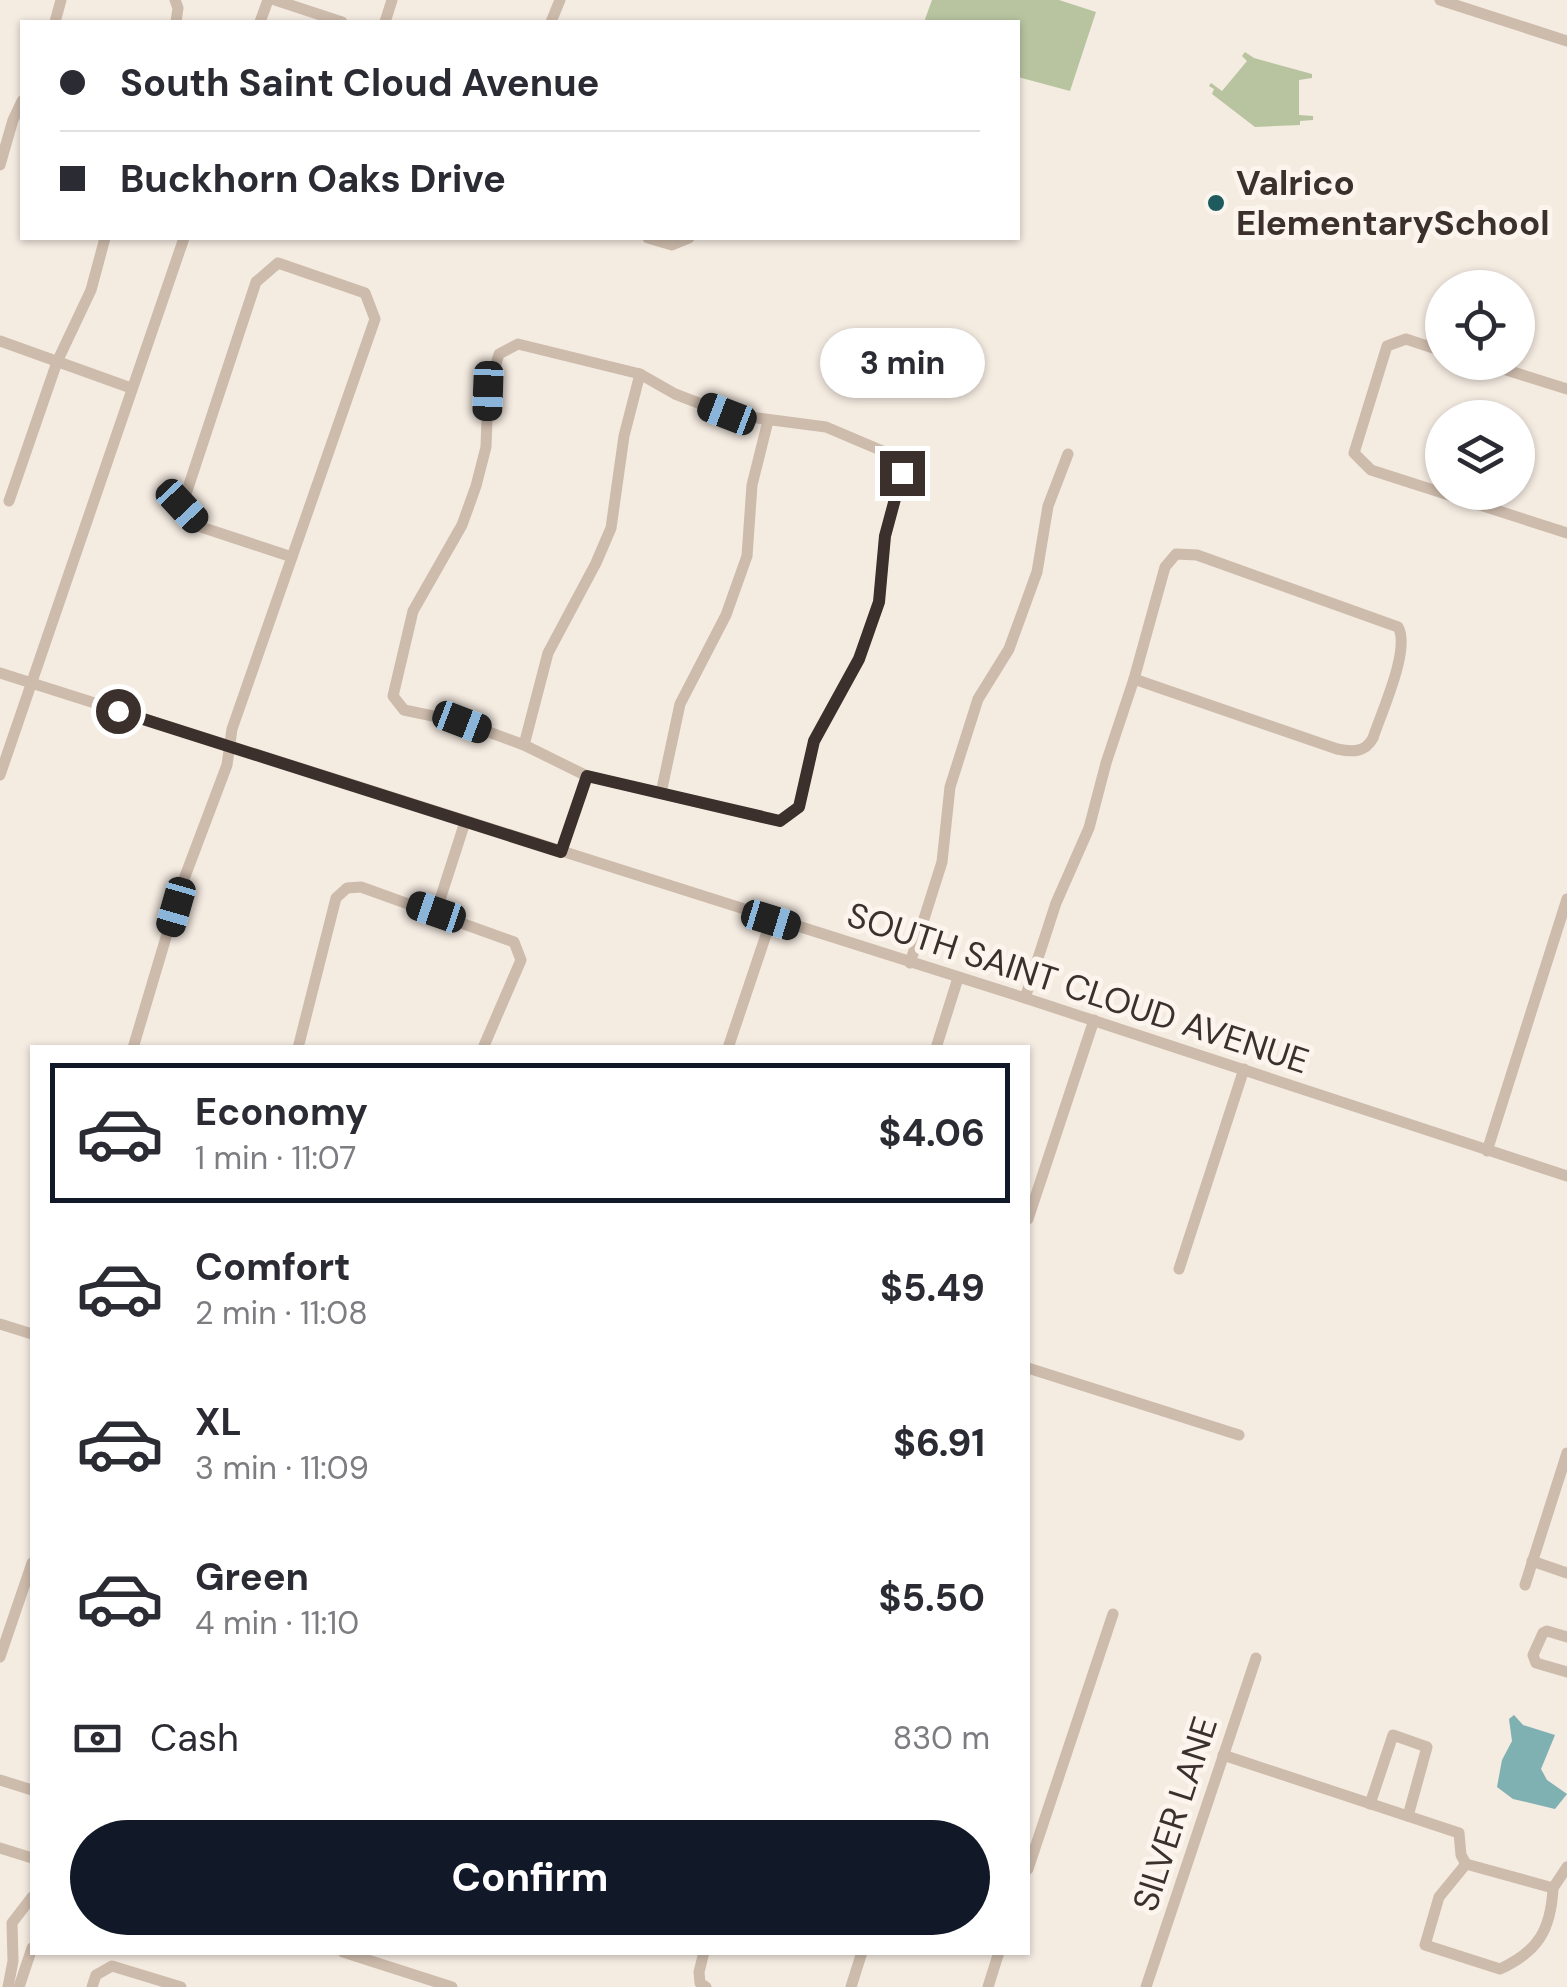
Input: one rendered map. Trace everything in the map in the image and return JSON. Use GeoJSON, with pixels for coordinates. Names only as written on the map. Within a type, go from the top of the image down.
{"type":"FeatureCollection","features":[{"type":"Feature","properties":{"kind":"street"},"geometry":{"type":"LineString","coordinates":[[272,0],[336,20]]}},
{"type":"Feature","properties":{"kind":"street"},"geometry":{"type":"LineString","coordinates":[[1440,0],[1567,40]]}},
{"type":"Feature","properties":{"kind":"street"},"geometry":{"type":"LineString","coordinates":[[0,165],[6,118]]}},
{"type":"Feature","properties":{"kind":"street"},"geometry":{"type":"LineString","coordinates":[[9,501],[57,362],[91,290],[104,240]]}},
{"type":"Feature","properties":{"kind":"street"},"geometry":{"type":"LineString","coordinates":[[0,775],[183,240]]}},
{"type":"Feature","properties":{"kind":"street"},"geometry":{"type":"LineString","coordinates":[[655,240],[672,245],[684,240]]}},
{"type":"Feature","properties":{"kind":"street"},"geometry":{"type":"LineString","coordinates":[[134,1045],[182,887],[227,765],[227,746],[375,319],[365,293],[278,263],[256,282],[182,506],[202,528],[292,557]]}},
{"type":"Feature","properties":{"kind":"street"},"geometry":{"type":"LineString","coordinates":[[1425,345],[1406,340],[1387,346],[1354,454],[1371,470],[1567,533]]}},
{"type":"Feature","properties":{"kind":"street"},"geometry":{"type":"LineString","coordinates":[[0,341],[131,388]]}},
{"type":"Feature","properties":{"kind":"street"},"geometry":{"type":"LineString","coordinates":[[518,344],[640,374],[675,394],[727,414],[768,421],[826,427],[892,455],[902,473],[885,536],[879,602],[859,659],[814,741],[799,807],[780,821],[587,776],[524,745],[462,722],[404,710],[393,696],[413,612],[462,525],[476,486],[486,446],[488,391],[498,354],[518,344]]}},
{"type":"Feature","properties":{"kind":"street"},"geometry":{"type":"LineString","coordinates":[[524,745],[548,653],[611,528],[624,436],[640,374]]}},
{"type":"Feature","properties":{"kind":"street"},"geometry":{"type":"LineString","coordinates":[[1535,379],[1567,389]]}},
{"type":"Feature","properties":{"kind":"street"},"geometry":{"type":"LineString","coordinates":[[661,793],[680,704],[726,616],[747,556],[752,485],[768,421]]}},
{"type":"Feature","properties":{"kind":"street"},"geometry":{"type":"LineString","coordinates":[[910,963],[942,862],[950,787],[978,699],[1009,649],[1036,572],[1048,506],[1068,454]]}},
{"type":"Feature","properties":{"kind":"street"},"geometry":{"type":"LineString","coordinates":[[1025,998],[1056,902],[1089,828],[1165,567],[1176,554],[1198,556],[1384,619],[1398,627],[1403,637],[1373,738],[1358,751],[1338,748],[1134,679]]}},
{"type":"Feature","properties":{"kind":"street","name":"SOUTH SAINT CLOUD AVENUE"},"geometry":{"type":"LineString","coordinates":[[0,673],[1094,1020],[1567,1176]]}},
{"type":"Feature","properties":{"kind":"street"},"geometry":{"type":"LineString","coordinates":[[561,852],[587,776]]}},
{"type":"Feature","properties":{"kind":"street"},"geometry":{"type":"LineString","coordinates":[[436,912],[465,822]]}},
{"type":"Feature","properties":{"kind":"street"},"geometry":{"type":"LineString","coordinates":[[299,1045],[336,898],[348,888],[361,887],[514,942],[521,960],[484,1045]]}},
{"type":"Feature","properties":{"kind":"street"},"geometry":{"type":"LineString","coordinates":[[1487,1150],[1567,899]]}},
{"type":"Feature","properties":{"kind":"street"},"geometry":{"type":"LineString","coordinates":[[729,1045],[771,920]]}},
{"type":"Feature","properties":{"kind":"street"},"geometry":{"type":"LineString","coordinates":[[937,1045],[958,978]]}},
{"type":"Feature","properties":{"kind":"street"},"geometry":{"type":"LineString","coordinates":[[1030,1213],[1094,1020]]}},
{"type":"Feature","properties":{"kind":"street"},"geometry":{"type":"LineString","coordinates":[[1180,1269],[1244,1069]]}},
{"type":"Feature","properties":{"kind":"street"},"geometry":{"type":"LineString","coordinates":[[0,1324],[30,1333]]}},
{"type":"Feature","properties":{"kind":"street"},"geometry":{"type":"LineString","coordinates":[[1030,1369],[1240,1435]]}},
{"type":"Feature","properties":{"kind":"street"},"geometry":{"type":"LineString","coordinates":[[1524,1585],[1567,1453]]}},
{"type":"Feature","properties":{"kind":"street"},"geometry":{"type":"LineString","coordinates":[[1532,1562],[1567,1573]]}},
{"type":"Feature","properties":{"kind":"street"},"geometry":{"type":"LineString","coordinates":[[0,1657],[30,1569]]}},
{"type":"Feature","properties":{"kind":"street"},"geometry":{"type":"LineString","coordinates":[[1030,1863],[1113,1614]]}},
{"type":"Feature","properties":{"kind":"street"},"geometry":{"type":"LineString","coordinates":[[1567,1637],[1543,1634],[1534,1655],[1536,1663],[1567,1672]]}},
{"type":"Feature","properties":{"kind":"street","name":"SILVER LANE"},"geometry":{"type":"LineString","coordinates":[[1146,1987],[1256,1658]]}},
{"type":"Feature","properties":{"kind":"street"},"geometry":{"type":"LineString","coordinates":[[1370,1804],[1393,1735],[1427,1747],[1408,1816]]}},
{"type":"Feature","properties":{"kind":"street"},"geometry":{"type":"LineString","coordinates":[[1223,1756],[1459,1833],[1466,1864],[1552,1888]]}},
{"type":"Feature","properties":{"kind":"street"},"geometry":{"type":"LineString","coordinates":[[0,1780],[30,1789]]}},
{"type":"Feature","properties":{"kind":"street"},"geometry":{"type":"LineString","coordinates":[[0,1848],[30,1857]]}},
{"type":"Feature","properties":{"kind":"street"},"geometry":{"type":"LineString","coordinates":[[1466,1864],[1439,1897],[1425,1945],[1500,1969],[1526,1957],[1537,1946],[1552,1902],[1552,1888],[1567,1867]]}},
{"type":"Feature","properties":{"kind":"street"},"geometry":{"type":"LineString","coordinates":[[8,1987],[13,1961],[12,1923],[30,1900]]}},
{"type":"Feature","properties":{"kind":"street"},"geometry":{"type":"LineString","coordinates":[[19,1987],[30,1954]]}},
{"type":"Feature","properties":{"kind":"street"},"geometry":{"type":"LineString","coordinates":[[351,1955],[452,1987]]}},
{"type":"Feature","properties":{"kind":"street"},"geometry":{"type":"LineString","coordinates":[[703,1955],[699,1972],[700,1983],[706,1987]]}},
{"type":"Feature","properties":{"kind":"street"},"geometry":{"type":"LineString","coordinates":[[851,1987],[861,1955]]}},
{"type":"Feature","properties":{"kind":"street"},"geometry":{"type":"LineString","coordinates":[[988,1987],[999,1955]]}},
{"type":"Feature","properties":{"kind":"street"},"geometry":{"type":"LineString","coordinates":[[92,1987],[96,1974],[112,1966],[181,1987]]}},
{"type":"Feature","properties":{"kind":"green space"},"geometry":{"type":"Polygon","coordinates":[[[932,0],[1059,0],[1096,12],[1070,91],[1020,78],[1020,20],[925,20],[932,0]]]}},
{"type":"Feature","properties":{"kind":"green space"},"geometry":{"type":"Polygon","coordinates":[[[1245,52],[1312,74],[1312,78],[1299,80],[1299,115],[1313,116],[1313,120],[1300,121],[1300,125],[1255,127],[1212,94],[1211,83],[1222,91],[1247,61],[1242,56],[1245,52]]]}},
{"type":"Feature","properties":{"kind":"water"},"geometry":{"type":"Polygon","coordinates":[[[1514,1715],[1523,1725],[1555,1735],[1541,1769],[1547,1780],[1567,1794],[1555,1809],[1513,1799],[1497,1787],[1502,1760],[1512,1741],[1509,1719],[1514,1715]]]}},
{"type":"Feature","properties":{"kind":"place","name":"Valrico ElementarySchool"},"geometry":{"type":"Point","coordinates":[1216,203]}},
{"type":"Feature","properties":{"kind":"route"},"geometry":{"type":"LineString","coordinates":[[118,711],[561,852],[587,776],[780,821],[799,807],[814,741],[859,659],[879,602],[885,536],[902,473]]}}]}
